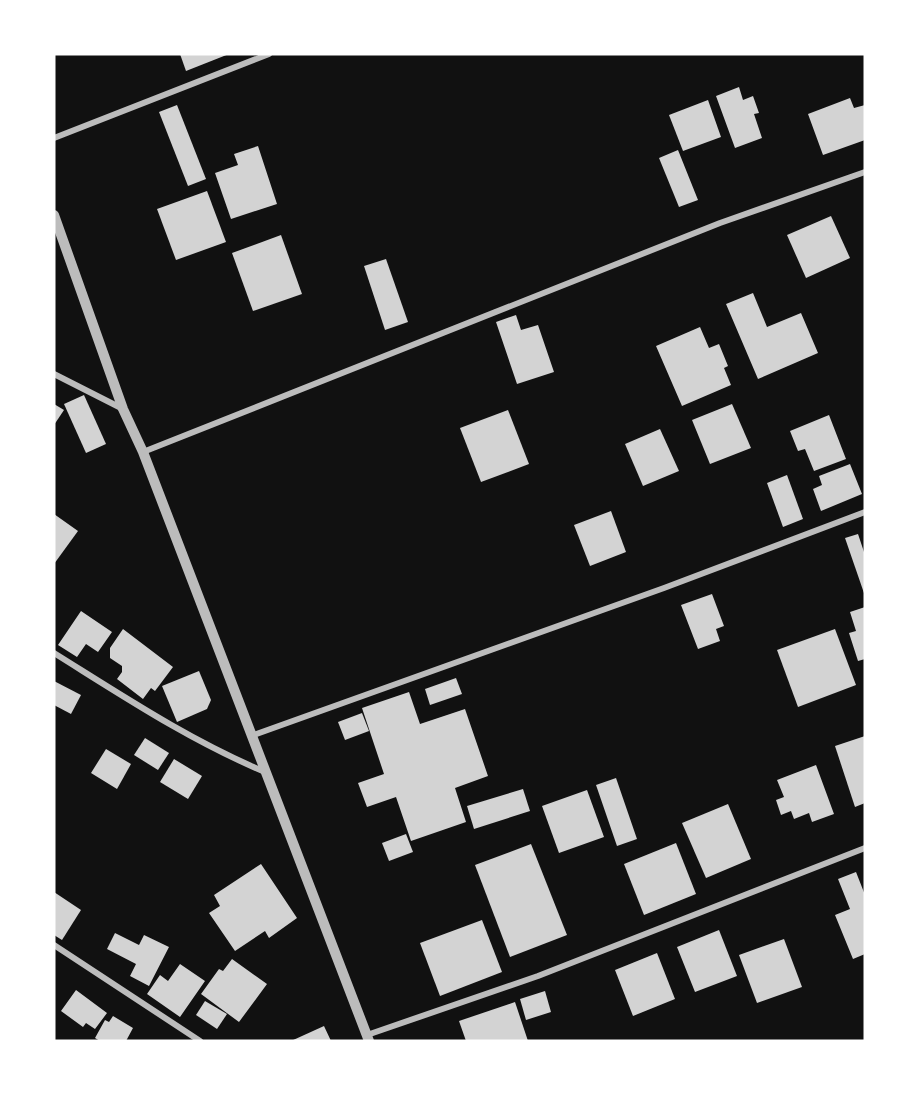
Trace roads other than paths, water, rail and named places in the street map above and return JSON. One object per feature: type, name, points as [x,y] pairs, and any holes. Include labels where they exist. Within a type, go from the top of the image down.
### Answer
[{"type":"street","points":[[54,138],[269,54]]},
{"type":"street","points":[[143,452],[720,223],[865,172]]},
{"type":"street","points":[[54,215],[123,409],[143,452],[368,1038],[538,976],[865,848]]},
{"type":"street","points":[[54,374],[123,409]]},
{"type":"street","points":[[251,736],[664,588],[865,512]]},
{"type":"street","points":[[54,653],[135,706],[195,740],[266,773]]},
{"type":"street","points":[[54,945],[200,1041]]}]
